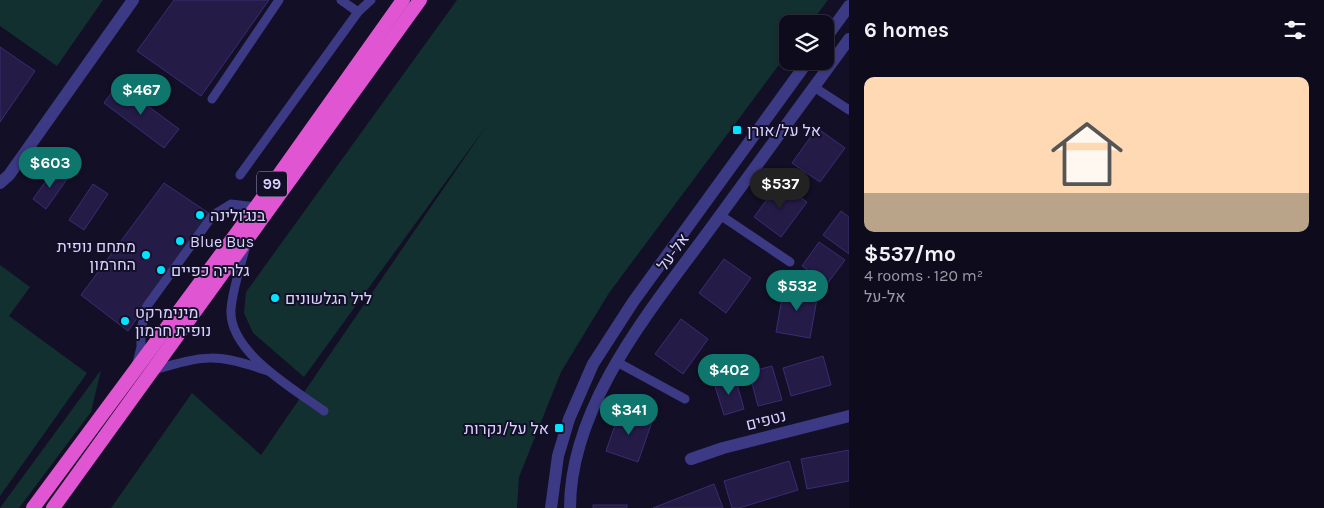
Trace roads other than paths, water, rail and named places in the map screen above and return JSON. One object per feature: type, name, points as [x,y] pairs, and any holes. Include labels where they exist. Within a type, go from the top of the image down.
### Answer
[{"type":"highway","name":"99","points":[[33,508],[137,365],[256,207],[403,0]]},
{"type":"highway","name":"99","points":[[53,508],[420,0]]},
{"type":"street","points":[[0,183],[9,175],[133,0]]},
{"type":"street","points":[[834,27],[849,6]]},
{"type":"street","name":"אל-על","points":[[570,508],[577,461],[587,425],[598,397],[617,362],[648,314],[849,38]]},
{"type":"street","name":"אל-על","points":[[551,508],[558,456],[569,419],[593,364],[633,302],[801,70]]},
{"type":"street","name":"נטפים","points":[[691,460],[723,448],[849,416]]},
{"type":"lane","points":[[212,99],[279,0]]},
{"type":"lane","points":[[341,0],[358,12]]},
{"type":"lane","points":[[240,175],[358,12],[371,0]]},
{"type":"lane","points":[[814,87],[849,110]]},
{"type":"lane","points":[[137,365],[141,347],[141,329],[147,306],[212,215],[231,204],[256,207]]},
{"type":"lane","points":[[720,215],[790,262]]},
{"type":"lane","points":[[247,242],[231,311],[234,329],[242,343],[273,373],[324,410]]},
{"type":"lane","points":[[154,370],[195,358],[216,357],[237,360],[273,373]]},
{"type":"lane","points":[[617,362],[685,399]]},
{"type":"place","name":"אל על/אורן","points":[[737,130]]},
{"type":"place","name":"בנג'ולינה","points":[[200,215]]},
{"type":"place","name":"Blue Bus","points":[[180,241]]},
{"type":"place","name":"מתחם נופית החרמון","points":[[146,255]]},
{"type":"place","name":"גלריה כפיים","points":[[161,270]]},
{"type":"place","name":"ליל הגלשונים","points":[[275,298]]},
{"type":"place","name":"מינימרקט נופית חרמון","points":[[125,321]]},
{"type":"place","name":"אל על/נקרות","points":[[559,428]]}]
